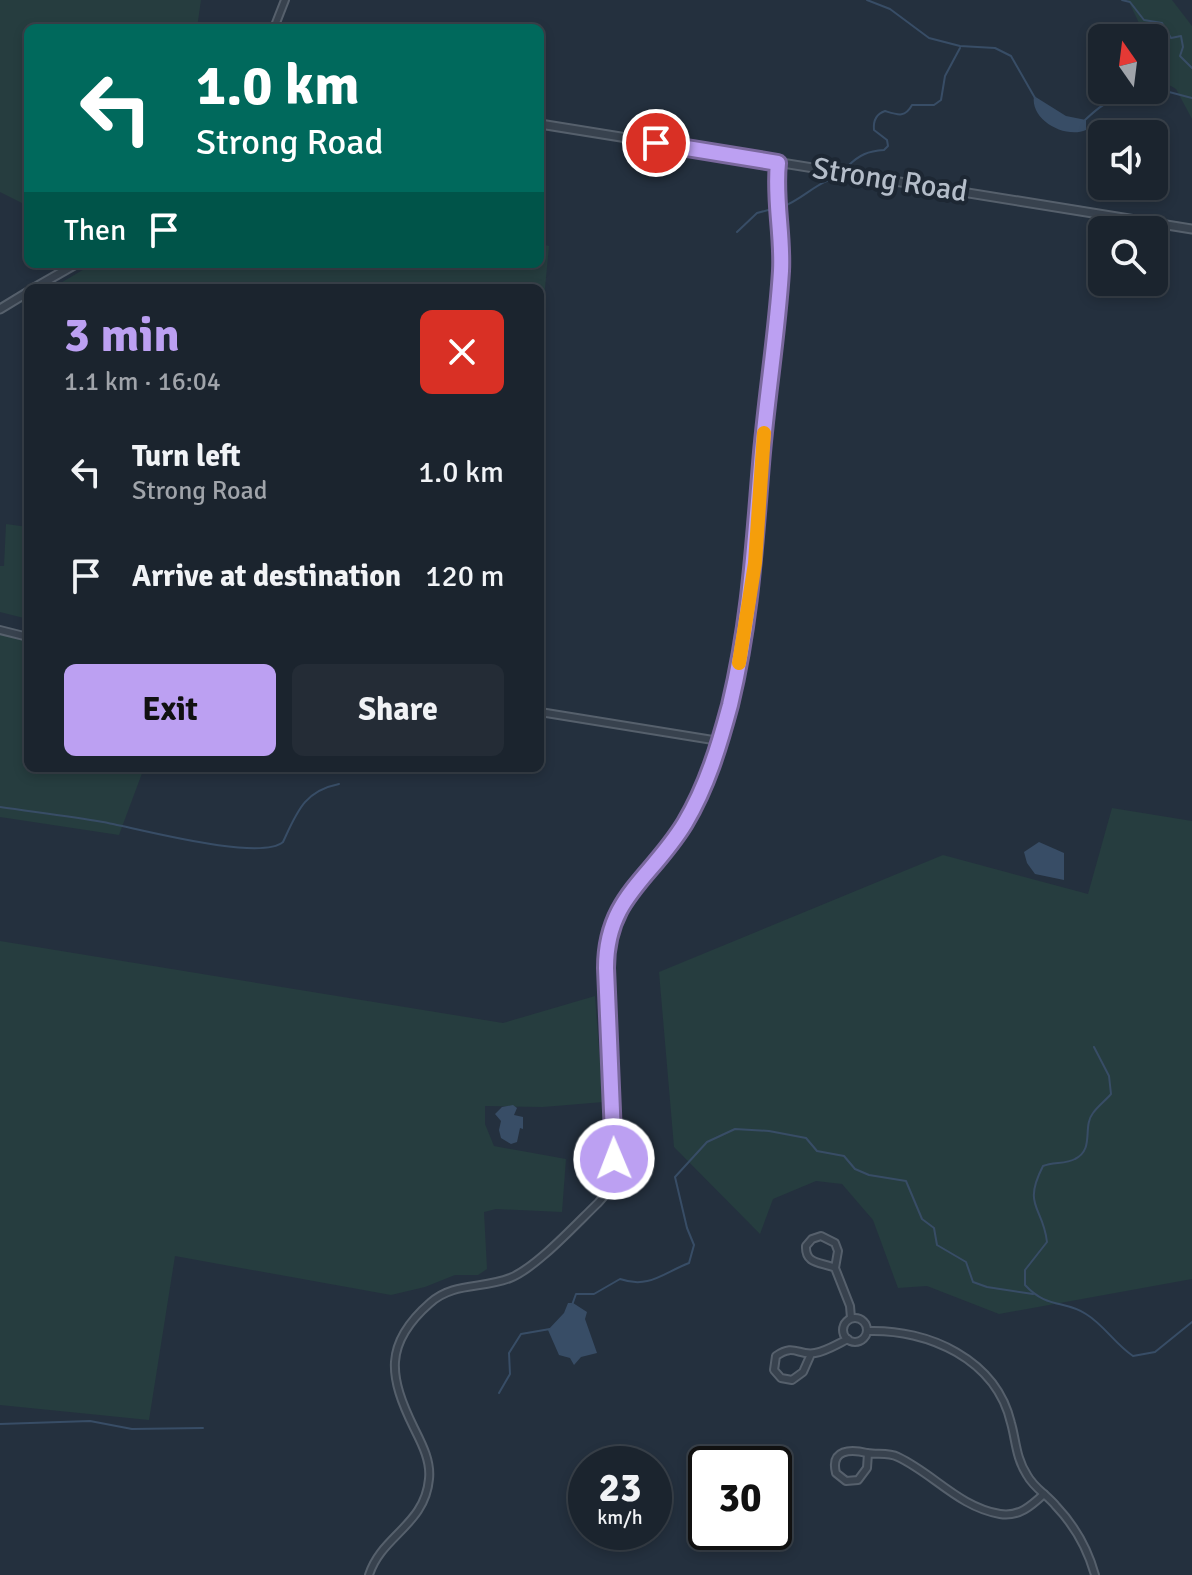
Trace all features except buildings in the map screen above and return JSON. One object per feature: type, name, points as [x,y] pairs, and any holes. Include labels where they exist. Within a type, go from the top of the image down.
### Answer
[{"type":"street","points":[[276,24],[285,0]]},
{"type":"street","name":"Strong Road","points":[[544,125],[1192,229]]},
{"type":"street","points":[[369,1575],[376,1558],[422,1506],[429,1478],[425,1451],[395,1382],[395,1360],[404,1334],[428,1304],[442,1294],[509,1278],[525,1269],[598,1203],[609,1188],[614,1145],[606,968],[610,929],[626,898],[660,861],[694,808],[709,775],[719,741],[745,633],[755,563],[761,463],[782,267],[776,194],[778,163]]},
{"type":"street","points":[[41,284],[69,268]]},
{"type":"street","points":[[0,309],[24,294]]},
{"type":"street","points":[[0,630],[24,636]]},
{"type":"street","points":[[544,713],[719,741]]},
{"type":"street","points":[[835,1268],[808,1258],[806,1246],[812,1239],[821,1236],[835,1243],[838,1251],[835,1268],[850,1306],[851,1318]]},
{"type":"street","points":[[848,1339],[843,1331],[851,1318],[858,1317],[865,1322],[868,1331]]},
{"type":"street","points":[[811,1354],[803,1372],[792,1380],[781,1378],[774,1370],[776,1356],[782,1352],[795,1349],[811,1354],[848,1339],[859,1342],[868,1331]]},
{"type":"street","points":[[868,1331],[915,1334],[950,1349],[984,1371],[1003,1401],[1019,1461],[1028,1477],[1070,1522],[1085,1548],[1095,1575]]},
{"type":"street","points":[[868,1453],[867,1468],[858,1480],[846,1481],[836,1473],[835,1461],[844,1451],[859,1450],[895,1455],[956,1497],[987,1511],[1010,1515],[1044,1494]]},
{"type":"green space","points":[[0,0],[201,0],[198,24],[24,24],[24,204],[0,192]]},
{"type":"green space","points":[[1128,0],[1172,0],[1192,26],[1192,119],[1176,89],[1168,84],[1168,24],[1139,23]]},
{"type":"green space","points":[[544,245],[549,246],[544,299],[544,284],[59,284],[86,268],[544,268]]},
{"type":"green space","points":[[6,524],[24,526],[24,618],[0,612],[0,566],[4,566]]},
{"type":"green space","points":[[0,635],[24,640],[24,772],[143,772],[119,835],[0,817]]},
{"type":"green space","points":[[1112,808],[1192,821],[1192,1279],[999,1314],[927,1286],[898,1288],[873,1220],[842,1184],[816,1181],[773,1199],[760,1234],[674,1147],[659,972],[943,855],[1088,894]]},
{"type":"green space","points":[[0,941],[503,1023],[595,996],[603,1102],[543,1107],[485,1106],[485,1124],[494,1146],[566,1159],[562,1212],[496,1209],[484,1212],[487,1269],[478,1275],[455,1275],[425,1287],[391,1295],[175,1256],[149,1420],[0,1405]]},
{"type":"water","points":[[1034,96],[1066,116],[1086,120],[1086,130],[1059,130],[1043,120],[1034,105]]},
{"type":"water","points":[[1039,842],[1064,853],[1064,880],[1035,874],[1027,863],[1024,852]]},
{"type":"water","points":[[513,1105],[517,1108],[514,1115],[523,1117],[523,1129],[520,1128],[517,1142],[511,1144],[501,1138],[501,1121],[495,1114],[502,1107]]},
{"type":"water","points":[[568,1303],[587,1312],[585,1319],[597,1353],[581,1357],[574,1365],[570,1358],[559,1355],[548,1330],[564,1313]]},
{"type":"waterway","points":[[867,0],[890,9],[929,38],[960,46],[995,48],[1011,56],[1035,98]]},
{"type":"waterway","points":[[1122,0],[1130,2],[1144,20],[1162,23],[1171,38],[1181,36],[1183,47],[1180,56],[1192,68]]},
{"type":"waterway","points":[[848,166],[864,154],[884,150],[888,146],[887,140],[874,130],[879,114],[885,111],[901,114],[912,105],[934,105],[941,100],[945,76],[960,48]]},
{"type":"waterway","points":[[1168,92],[1192,98]]},
{"type":"waterway","points":[[1085,120],[1106,104]]},
{"type":"waterway","points":[[782,207],[827,181],[844,177]]},
{"type":"waterway","points":[[737,232],[757,213],[772,209]]},
{"type":"waterway","points":[[0,807],[103,822],[225,846],[270,847],[283,842],[303,804],[317,792],[339,784]]},
{"type":"waterway","points":[[1094,1047],[1109,1076],[1111,1094],[1090,1119],[1087,1144],[1081,1155],[1071,1161],[1043,1166],[1034,1199],[1047,1242],[1025,1270],[1025,1285],[1041,1298],[1086,1314],[1133,1356],[1155,1352],[1192,1322]]},
{"type":"waterway","points":[[572,1305],[576,1294],[594,1294],[620,1279],[648,1281],[689,1263],[694,1245],[675,1177],[707,1142],[735,1129],[806,1138],[817,1151],[844,1156],[855,1169],[869,1175],[906,1181],[922,1219],[934,1228],[937,1245],[966,1262],[973,1282],[1033,1294]]},
{"type":"waterway","points":[[499,1393],[510,1374],[509,1353],[521,1334],[550,1329]]},
{"type":"waterway","points":[[0,1424],[90,1421],[132,1429],[203,1428]]},
{"type":"slow traffic","points":[[739,663],[755,563],[764,433]]},
{"type":"route","points":[[614,1159],[606,968],[608,938],[620,906],[660,861],[694,808],[709,775],[730,704],[752,589],[761,463],[782,267],[776,194],[778,163],[656,143]]}]
